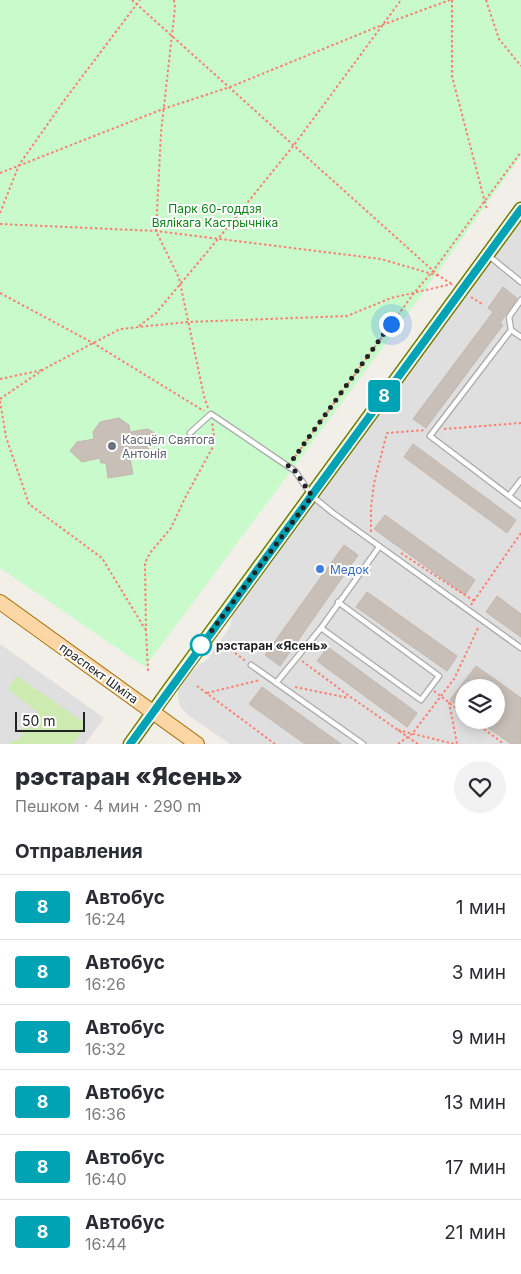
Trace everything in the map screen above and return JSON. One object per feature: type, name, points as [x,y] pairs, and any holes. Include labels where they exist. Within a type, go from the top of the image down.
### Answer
[{"type":"main road","points":[[130,744],[521,209]]},
{"type":"main road","name":"праспект Шміта","points":[[0,602],[197,744]]},
{"type":"lane","points":[[488,254],[521,282]]},
{"type":"lane","points":[[521,300],[509,317],[511,330],[430,436],[521,505]]},
{"type":"lane","points":[[511,330],[521,337]]},
{"type":"lane","points":[[190,433],[211,414],[295,471],[312,496],[333,513],[521,648]]},
{"type":"lane","points":[[508,496],[521,480]]},
{"type":"lane","points":[[276,683],[321,628],[379,547]]},
{"type":"lane","points":[[321,628],[421,700],[439,676],[338,602]]},
{"type":"lane","points":[[251,665],[364,744]]},
{"type":"path","points":[[132,0],[439,276]]},
{"type":"path","points":[[0,213],[19,165],[66,98],[140,0]]},
{"type":"path","points":[[148,672],[145,563],[150,553],[171,528],[215,443],[211,414],[204,396],[179,278],[156,231],[161,133],[175,8],[174,0]]},
{"type":"path","points":[[137,327],[156,313],[294,145],[400,0]]},
{"type":"path","points":[[0,173],[163,109],[230,87],[382,25],[451,0],[452,76],[487,210]]},
{"type":"path","points":[[486,0],[499,39],[521,66]]},
{"type":"path","points":[[288,466],[414,293],[430,273],[434,271],[521,152]]},
{"type":"path","points":[[0,224],[156,231],[381,259],[439,276],[452,284],[391,298],[347,316],[188,322],[120,329],[44,369],[0,400],[6,437],[29,504],[102,558],[146,631]]},
{"type":"path","points":[[0,293],[93,343],[211,414]]},
{"type":"path","points":[[466,294],[482,304]]},
{"type":"path","points":[[0,379],[44,369]]},
{"type":"path","points":[[371,533],[374,483],[387,433],[521,423]]},
{"type":"path","points":[[468,610],[521,533]]},
{"type":"path","points":[[395,548],[474,601]]},
{"type":"path","points":[[398,744],[412,734],[454,680],[482,620]]},
{"type":"path","points":[[228,647],[251,665]]},
{"type":"path","points":[[298,658],[418,744]]},
{"type":"path","points":[[207,693],[269,678]]},
{"type":"path","points":[[196,686],[275,744]]},
{"type":"path","points":[[295,687],[352,698]]},
{"type":"path","points":[[430,688],[455,707]]},
{"type":"path","points":[[449,702],[458,744]]},
{"type":"path","points":[[484,729],[504,744]]},
{"type":"path","points":[[396,730],[454,744]]},
{"type":"shaded area","points":[[521,222],[521,744],[230,744],[188,715],[180,706],[178,689],[198,665],[208,659],[231,625],[232,615]]},
{"type":"shaded area","points":[[0,644],[104,718],[85,744],[0,744]]},
{"type":"green space","name":"Парк 60-годдзя Вялікага Кастрычніка","points":[[0,0],[521,0],[521,156],[407,315],[145,667],[0,568]]},
{"type":"green space","points":[[17,676],[85,723],[86,726],[73,744],[7,744],[19,739],[23,734],[22,730],[25,725],[30,726],[38,715],[35,710],[9,690],[9,686]]},
{"type":"building","points":[[503,287],[517,298],[500,323],[503,325],[426,428],[413,419],[493,312],[488,308]]},
{"type":"building","name":"Касцёл Святога Антонія","points":[[119,418],[129,425],[130,432],[148,429],[158,435],[148,450],[133,453],[134,457],[130,458],[133,474],[108,478],[106,463],[101,463],[100,458],[82,462],[70,451],[77,442],[94,439],[93,432],[100,422]]},
{"type":"building","points":[[413,444],[516,520],[507,533],[404,457]]},
{"type":"building","points":[[385,515],[475,580],[465,595],[374,529]]},
{"type":"building","points":[[344,545],[358,555],[280,666],[265,655]]},
{"type":"building","points":[[367,592],[457,656],[447,671],[356,607]]},
{"type":"building","points":[[497,596],[521,614],[521,637],[486,612]]},
{"type":"building","points":[[328,647],[417,713],[407,727],[317,661]]},
{"type":"building","points":[[476,666],[494,679],[466,679]]},
{"type":"building","points":[[262,687],[341,744],[305,744],[249,704]]},
{"type":"building","points":[[505,687],[521,698],[521,744],[511,744],[490,729],[505,729]]},
{"type":"building","points":[[455,693],[455,704],[450,700]]},
{"type":"bus line","name":"8","points":[[130,744],[521,209]]},
{"type":"place","name":"Касцёл Святога Антонія","points":[[112,446]]},
{"type":"place","name":"Медок","points":[[320,569]]},
{"type":"place","name":"рэстаран «Ясень»","points":[[201,645]]},
{"type":"route","points":[[201,645],[312,496],[295,471],[288,466],[391,324]]}]
